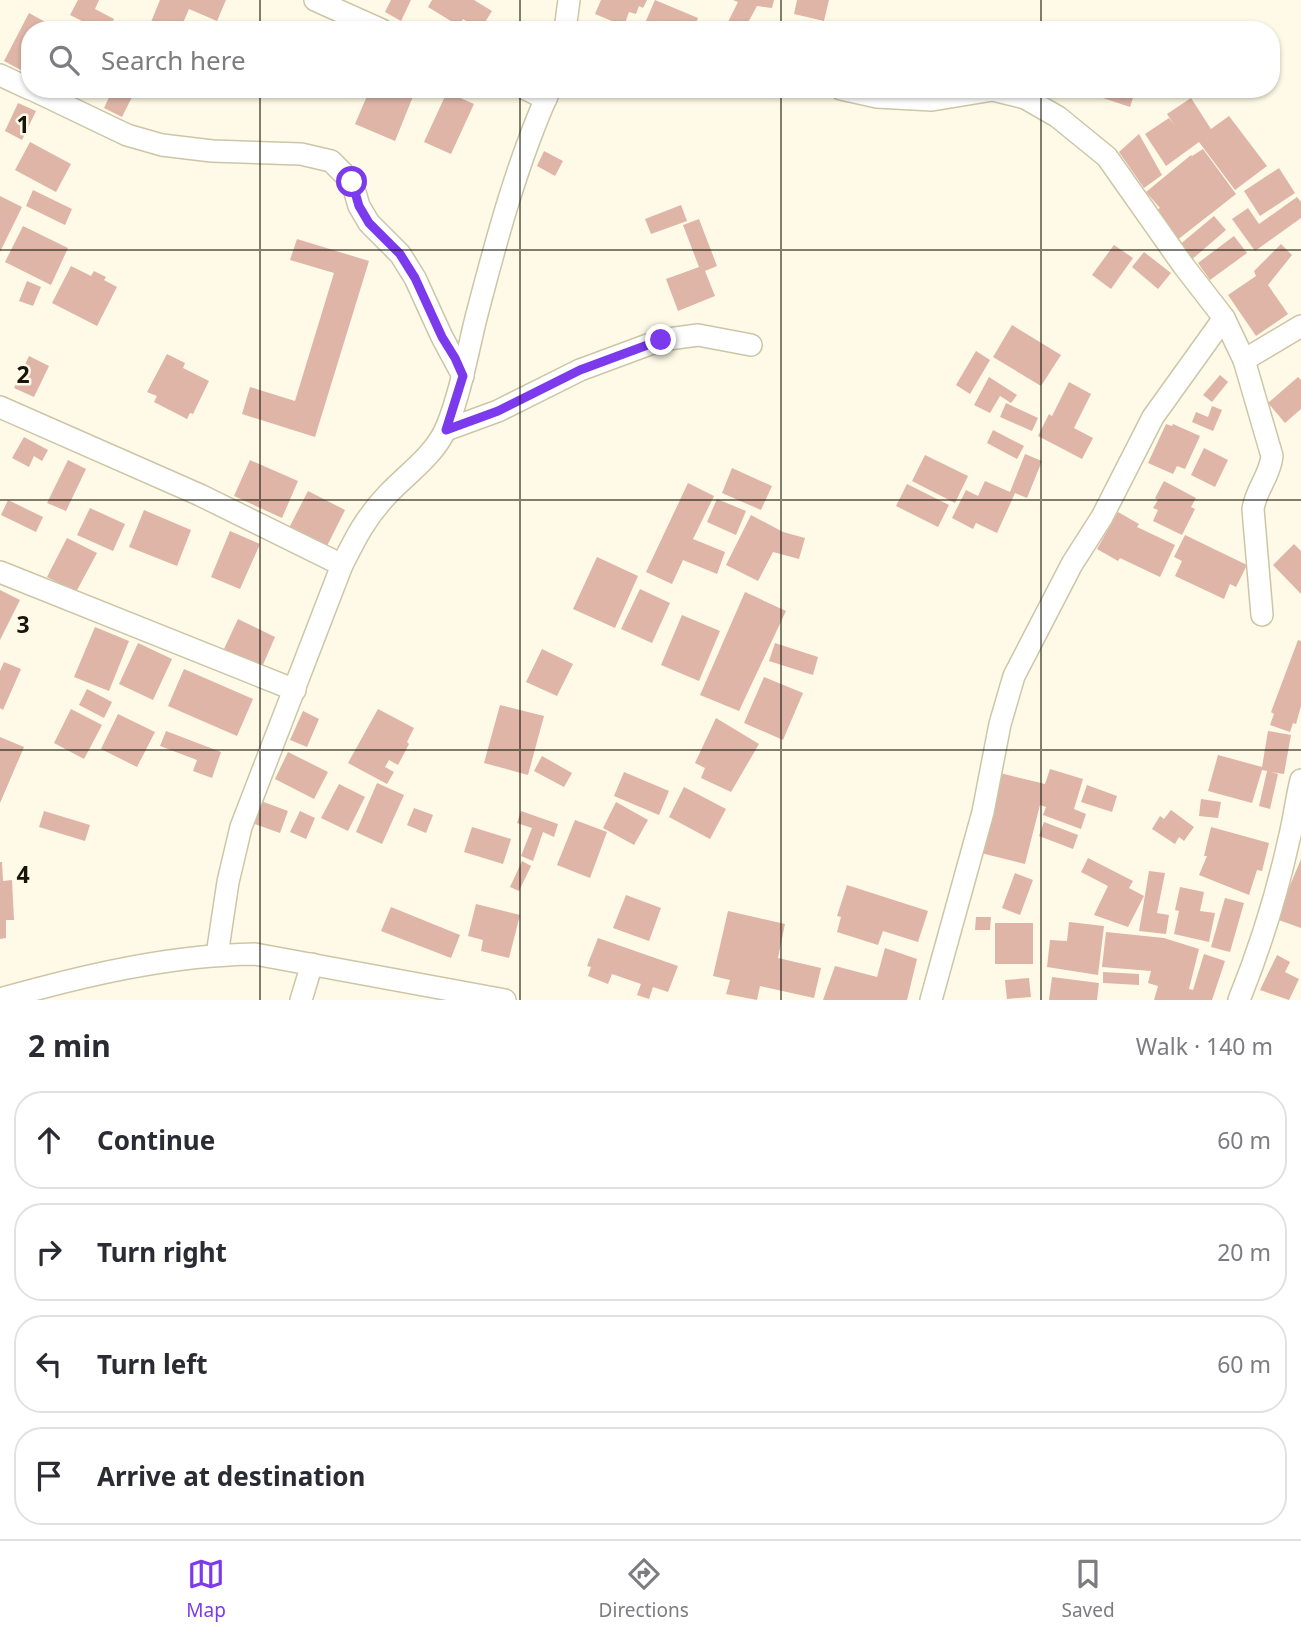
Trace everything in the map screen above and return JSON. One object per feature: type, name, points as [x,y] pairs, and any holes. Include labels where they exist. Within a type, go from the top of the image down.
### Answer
[{"type":"street","points":[[315,0],[362,21]]},
{"type":"street","points":[[566,21],[569,0]]},
{"type":"street","points":[[0,75],[21,85]]},
{"type":"street","points":[[49,98],[127,135],[162,145],[212,151],[301,155],[331,161],[352,182],[359,206],[369,223],[400,254],[415,278],[463,376]]},
{"type":"street","points":[[217,955],[228,882],[241,827],[342,565],[361,526],[388,494],[427,457],[446,430],[463,376],[487,274],[516,178],[546,98]]},
{"type":"street","points":[[895,98],[944,98]]},
{"type":"street","points":[[1025,98],[1058,117],[1115,166],[1224,318],[1244,360],[1272,456],[1271,468],[1255,497],[1253,509],[1262,615]]},
{"type":"street","points":[[931,1000],[983,812],[1000,723],[1014,676],[1072,564],[1102,517],[1153,417],[1224,318]]},
{"type":"street","points":[[1244,360],[1301,326]]},
{"type":"street","points":[[446,430],[498,411],[580,370],[661,340],[698,335],[751,345]]},
{"type":"street","points":[[0,407],[200,495],[342,565]]},
{"type":"street","points":[[0,572],[295,690]]},
{"type":"street","points":[[1239,1000],[1254,964],[1270,910],[1289,842],[1301,780]]},
{"type":"street","points":[[0,999],[74,978],[217,955],[255,954],[505,1000]]},
{"type":"street","points":[[301,1000],[312,964]]},
{"type":"building","points":[[78,0],[99,0],[95,9],[114,19],[82,21],[70,15]]},
{"type":"building","points":[[160,0],[226,0],[217,21],[189,9],[184,21],[151,21]]},
{"type":"building","points":[[391,0],[411,0],[401,21],[385,12]]},
{"type":"building","points":[[432,0],[474,0],[492,11],[486,21],[451,21],[428,7]]},
{"type":"building","points":[[601,0],[647,0],[643,8],[639,6],[636,14],[629,12],[626,21],[612,21],[595,14]]},
{"type":"building","points":[[655,0],[698,18],[697,21],[646,21]]},
{"type":"building","points":[[733,0],[774,0],[772,8],[757,6],[749,21],[728,21],[738,2]]},
{"type":"building","points":[[797,0],[829,0],[824,21],[794,14]]},
{"type":"building","points":[[29,13],[44,21],[25,21]]},
{"type":"building","points":[[21,28],[21,70],[4,61]]},
{"type":"building","points":[[109,98],[132,98],[122,117],[104,108]]},
{"type":"building","points":[[366,98],[412,98],[395,141],[355,124]]},
{"type":"building","points":[[444,98],[460,98],[474,104],[451,154],[424,142]]},
{"type":"building","points":[[1103,98],[1133,98],[1130,107]]},
{"type":"building","points":[[1191,98],[1211,129],[1229,116],[1267,166],[1235,190],[1199,142],[1166,166],[1145,134],[1169,118],[1175,126],[1167,114]]},
{"type":"building","points":[[18,103],[36,111],[22,140],[5,131]]},
{"type":"building","points":[[1139,134],[1162,175],[1144,188],[1119,152]]},
{"type":"building","points":[[30,142],[71,164],[56,192],[15,170]]},
{"type":"building","points":[[1203,149],[1236,194],[1176,241],[1154,212],[1160,208],[1146,192],[1191,155]]},
{"type":"building","points":[[544,151],[563,161],[555,176],[537,166]]},
{"type":"building","points":[[1279,168],[1295,193],[1260,216],[1244,191]]},
{"type":"building","points":[[33,190],[72,209],[65,225],[26,206]]},
{"type":"building","points":[[0,196],[22,207],[0,252]]},
{"type":"building","points":[[1297,197],[1301,202],[1301,218],[1255,251],[1232,219],[1248,208],[1259,224]]},
{"type":"building","points":[[681,205],[687,221],[651,234],[645,219]]},
{"type":"building","points":[[1214,216],[1226,230],[1190,261],[1178,246]]},
{"type":"building","points":[[699,219],[717,266],[705,271],[715,296],[678,311],[666,279],[699,267],[683,225]]},
{"type":"building","points":[[23,226],[68,248],[51,285],[5,262]]},
{"type":"building","points":[[1234,236],[1247,253],[1210,280],[1198,263]]},
{"type":"building","points":[[297,239],[369,261],[315,437],[242,414],[250,387],[295,401],[334,273],[290,260]]},
{"type":"building","points":[[1281,244],[1292,255],[1268,285],[1288,314],[1256,336],[1228,295],[1256,276],[1254,271]]},
{"type":"building","points":[[1114,245],[1133,258],[1111,289],[1092,275]]},
{"type":"building","points":[[1144,252],[1171,273],[1158,289],[1132,267]]},
{"type":"building","points":[[71,266],[91,276],[94,271],[117,287],[97,326],[52,303]]},
{"type":"building","points":[[27,281],[41,287],[33,306],[19,301]]},
{"type":"building","points":[[1012,325],[1061,355],[1041,386],[993,357]]},
{"type":"building","points":[[976,351],[990,360],[970,394],[956,385]]},
{"type":"building","points":[[167,354],[185,363],[183,368],[209,381],[193,414],[190,413],[187,419],[154,402],[157,396],[147,392]]},
{"type":"building","points":[[29,356],[49,366],[34,397],[14,388]]},
{"type":"building","points":[[1220,375],[1228,382],[1212,402],[1203,395]]},
{"type":"building","points":[[989,377],[1017,395],[1011,403],[1000,396],[990,413],[974,405]]},
{"type":"building","points":[[1298,377],[1301,380],[1301,409],[1285,423],[1268,403]]},
{"type":"building","points":[[1069,382],[1091,394],[1074,428],[1093,438],[1082,459],[1038,436],[1049,414],[1052,416]]},
{"type":"building","points":[[1006,403],[1038,418],[1032,431],[1000,417]]},
{"type":"building","points":[[1212,406],[1222,410],[1213,431],[1192,422],[1196,412],[1208,417]]},
{"type":"building","points":[[1166,424],[1173,424],[1200,436],[1185,469],[1177,466],[1173,474],[1148,463]]},
{"type":"building","points":[[993,430],[1024,446],[1017,459],[987,443]]},
{"type":"building","points":[[24,437],[48,450],[42,461],[34,456],[29,467],[12,458]]},
{"type":"building","points":[[1204,448],[1228,460],[1215,487],[1191,475]]},
{"type":"building","points":[[1025,454],[1042,461],[1027,498],[1015,493],[997,533],[976,523],[973,529],[952,518],[966,490],[978,496],[985,481],[1010,492]]},
{"type":"building","points":[[925,455],[968,476],[955,503],[912,481]]},
{"type":"building","points":[[68,460],[86,469],[66,511],[47,503]]},
{"type":"building","points":[[250,460],[298,481],[282,518],[234,496]]},
{"type":"building","points":[[732,468],[772,486],[761,510],[722,493]]},
{"type":"building","points":[[1164,481],[1196,498],[1191,507],[1195,509],[1182,535],[1153,521],[1158,510],[1153,508],[1158,500],[1155,498]]},
{"type":"building","points":[[688,483],[714,496],[693,539],[725,552],[717,574],[683,560],[672,584],[646,572]]},
{"type":"building","points":[[907,484],[949,505],[938,527],[896,506]]},
{"type":"building","points":[[308,491],[345,510],[326,548],[289,528]]},
{"type":"building","points":[[717,499],[746,511],[736,535],[707,522]]},
{"type":"building","points":[[8,500],[43,517],[36,532],[1,515]]},
{"type":"building","points":[[90,508],[125,524],[113,551],[77,535]]},
{"type":"building","points":[[144,510],[191,530],[177,566],[129,547]]},
{"type":"building","points":[[1118,512],[1139,524],[1137,527],[1175,545],[1160,577],[1120,558],[1118,561],[1097,549]]},
{"type":"building","points":[[751,515],[783,532],[805,538],[799,559],[773,552],[758,581],[726,565]]},
{"type":"building","points":[[230,531],[260,544],[240,589],[211,577]]},
{"type":"building","points":[[1185,535],[1247,565],[1236,587],[1230,584],[1224,599],[1175,576],[1182,561],[1174,557]]},
{"type":"building","points":[[67,538],[97,553],[76,592],[47,577]]},
{"type":"building","points":[[1294,544],[1301,551],[1301,594],[1273,565]]},
{"type":"building","points":[[597,557],[638,576],[615,628],[573,609]]},
{"type":"building","points":[[640,589],[670,603],[652,643],[621,629]]},
{"type":"building","points":[[0,590],[20,600],[0,640]]},
{"type":"building","points":[[745,592],[786,611],[739,711],[700,695]]},
{"type":"building","points":[[682,615],[720,631],[699,681],[661,665]]},
{"type":"building","points":[[238,619],[275,637],[262,667],[224,649]]},
{"type":"building","points":[[95,627],[129,641],[109,691],[74,677]]},
{"type":"building","points":[[1298,640],[1301,641],[1301,706],[1296,724],[1293,723],[1290,732],[1270,725],[1274,714],[1271,712]]},
{"type":"building","points":[[138,643],[172,659],[153,700],[119,684]]},
{"type":"building","points":[[775,643],[818,657],[813,675],[769,661]]},
{"type":"building","points":[[542,649],[573,664],[557,696],[526,682]]},
{"type":"building","points":[[4,662],[21,669],[3,710],[0,708],[0,671]]},
{"type":"building","points":[[184,669],[253,699],[237,736],[168,706]]},
{"type":"building","points":[[764,677],[803,693],[783,740],[744,723]]},
{"type":"building","points":[[87,689],[112,702],[104,718],[79,705]]},
{"type":"building","points":[[500,705],[544,716],[528,775],[484,763]]},
{"type":"building","points":[[71,709],[102,725],[84,759],[54,743]]},
{"type":"building","points":[[378,709],[414,728],[398,765],[389,760],[385,767],[394,772],[387,784],[348,763]]},
{"type":"building","points":[[303,711],[319,719],[307,747],[290,740]]},
{"type":"building","points":[[118,714],[155,732],[137,767],[101,749]]},
{"type":"building","points":[[716,718],[759,744],[731,792],[701,778],[705,768],[695,763]]},
{"type":"building","points":[[166,731],[221,752],[212,778],[193,771],[197,760],[160,746]]},
{"type":"building","points":[[1268,731],[1291,735],[1284,774],[1271,772],[1278,774],[1270,809],[1259,806],[1267,771],[1262,770],[1252,803],[1208,791],[1218,755],[1262,767]]},
{"type":"building","points":[[0,737],[24,747],[0,803]]},
{"type":"building","points":[[288,752],[328,772],[314,799],[275,779]]},
{"type":"building","points":[[542,756],[572,773],[564,787],[534,771]]},
{"type":"building","points":[[1050,769],[1083,779],[1074,809],[1086,814],[1081,829],[1043,815],[1046,807],[1040,805],[1025,864],[981,853],[1000,773],[1045,784]]},
{"type":"building","points":[[624,772],[669,791],[659,815],[614,796]]},
{"type":"building","points":[[377,783],[404,795],[382,844],[356,832]]},
{"type":"building","points":[[339,784],[365,797],[348,831],[321,818]]},
{"type":"building","points":[[1087,785],[1117,796],[1112,812],[1081,802]]},
{"type":"building","points":[[684,787],[726,809],[710,839],[669,817]]},
{"type":"building","points":[[1201,799],[1221,802],[1218,818],[1199,816]]},
{"type":"building","points":[[261,801],[288,811],[280,833],[252,823]]},
{"type":"building","points":[[616,802],[648,820],[634,845],[603,828]]},
{"type":"building","points":[[414,808],[433,815],[426,833],[407,825]]},
{"type":"building","points":[[1171,810],[1194,827],[1184,841],[1179,837],[1175,844],[1152,829],[1160,816],[1164,819]]},
{"type":"building","points":[[44,811],[90,825],[85,841],[39,827]]},
{"type":"building","points":[[300,811],[315,818],[306,839],[290,832]]},
{"type":"building","points":[[521,811],[558,824],[554,837],[543,832],[533,861],[521,856],[532,828],[517,823]]},
{"type":"building","points":[[575,820],[607,832],[590,878],[557,865]]},
{"type":"building","points":[[1044,822],[1078,835],[1073,849],[1039,836]]},
{"type":"building","points":[[472,827],[511,839],[503,864],[464,852]]},
{"type":"building","points":[[1211,827],[1269,843],[1262,871],[1257,870],[1249,895],[1199,875],[1207,856],[1204,856]]},
{"type":"building","points":[[1088,858],[1133,881],[1129,888],[1144,896],[1128,927],[1094,915],[1108,886],[1081,872]]},
{"type":"building","points":[[1301,859],[1301,928],[1276,919]]},
{"type":"building","points":[[522,861],[531,866],[519,891],[510,887]]},
{"type":"building","points":[[0,862],[3,881],[12,880],[14,920],[6,920],[6,938],[0,939]]},
{"type":"building","points":[[1149,871],[1165,873],[1157,913],[1169,915],[1166,934],[1139,931]]},
{"type":"building","points":[[1015,873],[1033,880],[1020,915],[1002,908]]},
{"type":"building","points":[[847,885],[928,911],[918,942],[883,931],[878,945],[837,932],[841,917],[837,916]]},
{"type":"building","points":[[1180,887],[1204,892],[1200,911],[1215,913],[1209,942],[1174,934]]},
{"type":"building","points":[[626,895],[661,908],[649,941],[613,928]]},
{"type":"building","points":[[1225,898],[1244,903],[1230,952],[1211,947]]},
{"type":"building","points":[[476,904],[520,915],[509,958],[481,951],[483,940],[468,936]]},
{"type":"building","points":[[391,907],[460,935],[451,958],[381,931]]},
{"type":"building","points":[[728,911],[785,924],[778,958],[821,968],[814,998],[760,986],[757,1000],[726,994],[730,980],[713,976]]},
{"type":"building","points":[[976,917],[991,917],[990,930],[975,930]]},
{"type":"building","points":[[1069,922],[1104,926],[1098,975],[1047,967],[1050,940],[1067,941]]},
{"type":"building","points":[[995,923],[1033,923],[1033,964],[995,964]]},
{"type":"building","points":[[1106,932],[1164,938],[1199,949],[1189,989],[1193,990],[1204,954],[1225,961],[1212,1000],[1154,1000],[1158,986],[1148,983],[1151,971],[1102,967]]},
{"type":"building","points":[[598,938],[678,966],[668,992],[653,987],[649,999],[637,995],[641,984],[612,974],[608,984],[588,976],[591,967],[587,966]]},
{"type":"building","points":[[885,948],[917,959],[907,1000],[823,1000],[835,966],[877,977]]},
{"type":"building","points":[[1277,955],[1290,962],[1285,972],[1299,979],[1289,1000],[1260,990]]},
{"type":"building","points":[[1103,972],[1139,974],[1139,985],[1103,983]]},
{"type":"building","points":[[1052,977],[1099,983],[1097,1000],[1049,1000]]},
{"type":"building","points":[[1029,978],[1031,997],[1007,999],[1005,980]]},
{"type":"route","points":[[352,182],[359,206],[369,223],[400,254],[415,278],[463,376],[446,430],[498,411],[580,370],[661,340]]}]
